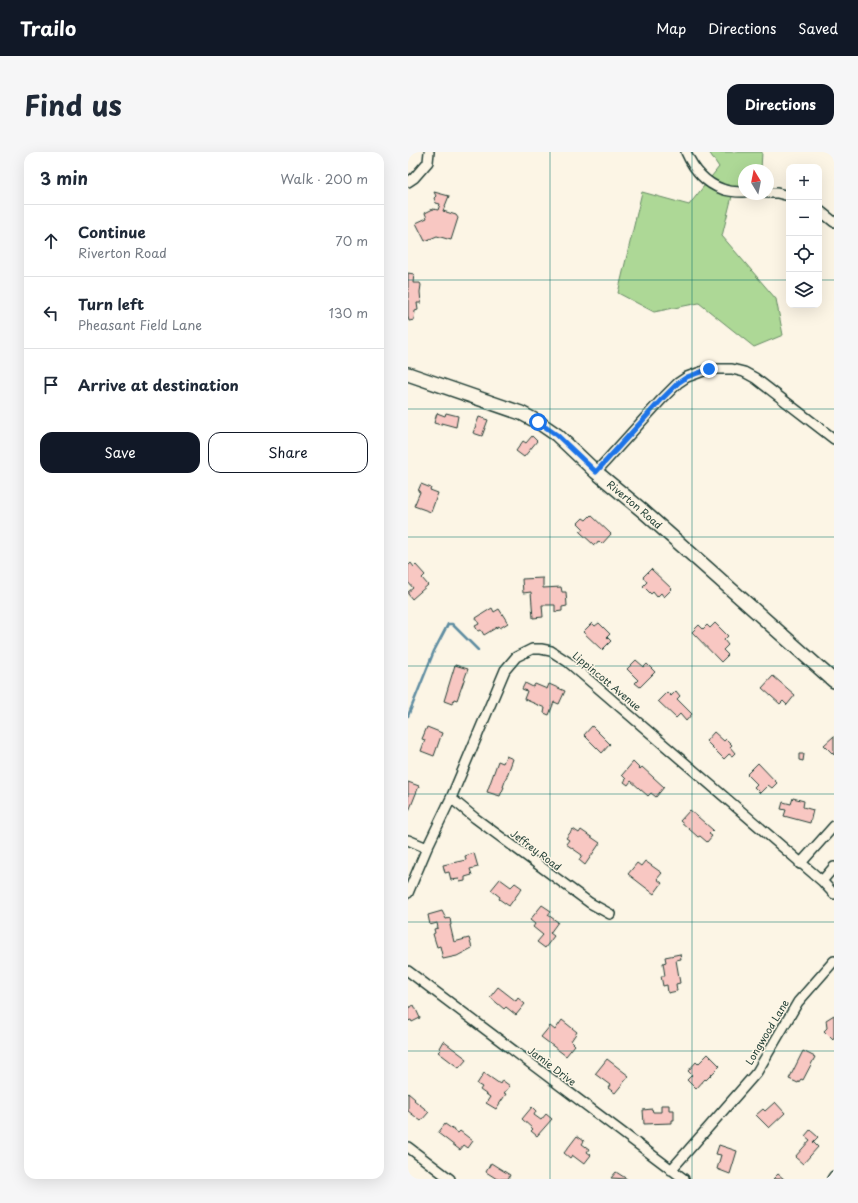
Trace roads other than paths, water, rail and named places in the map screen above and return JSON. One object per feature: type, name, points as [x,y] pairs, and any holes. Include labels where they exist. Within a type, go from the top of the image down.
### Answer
[{"type":"main road","name":"Riverton Road","points":[[408,374],[521,413],[557,435],[596,472],[644,511],[834,681]]},
{"type":"street","points":[[408,182],[414,178],[428,162],[429,152]]},
{"type":"street","points":[[686,152],[691,162],[704,179],[721,189],[738,192]]},
{"type":"street","points":[[774,193],[786,195]]},
{"type":"street","points":[[822,212],[834,222]]},
{"type":"street","points":[[596,472],[678,383],[687,377],[709,369],[732,369],[744,372],[755,378],[834,439]]},
{"type":"street","name":"Lippincott Avenue","points":[[408,894],[426,848],[451,798],[505,670],[516,657],[532,650],[542,649],[551,651],[568,662],[834,894]]},
{"type":"street","name":"Jeffrey Road","points":[[451,798],[475,818],[562,883],[590,903],[610,914]]},
{"type":"street","points":[[800,864],[834,826]]},
{"type":"street","points":[[408,840],[426,848]]},
{"type":"street","points":[[822,882],[834,867]]},
{"type":"street","name":"Longwood Lane","points":[[671,1170],[757,1072],[798,1002],[834,961]]},
{"type":"street","name":"Jamie Drive","points":[[408,972],[684,1179]]},
{"type":"street","points":[[408,1147],[450,1179]]},
{"type":"waterway","points":[[408,716],[434,651],[448,624],[452,624],[478,650]]}]
